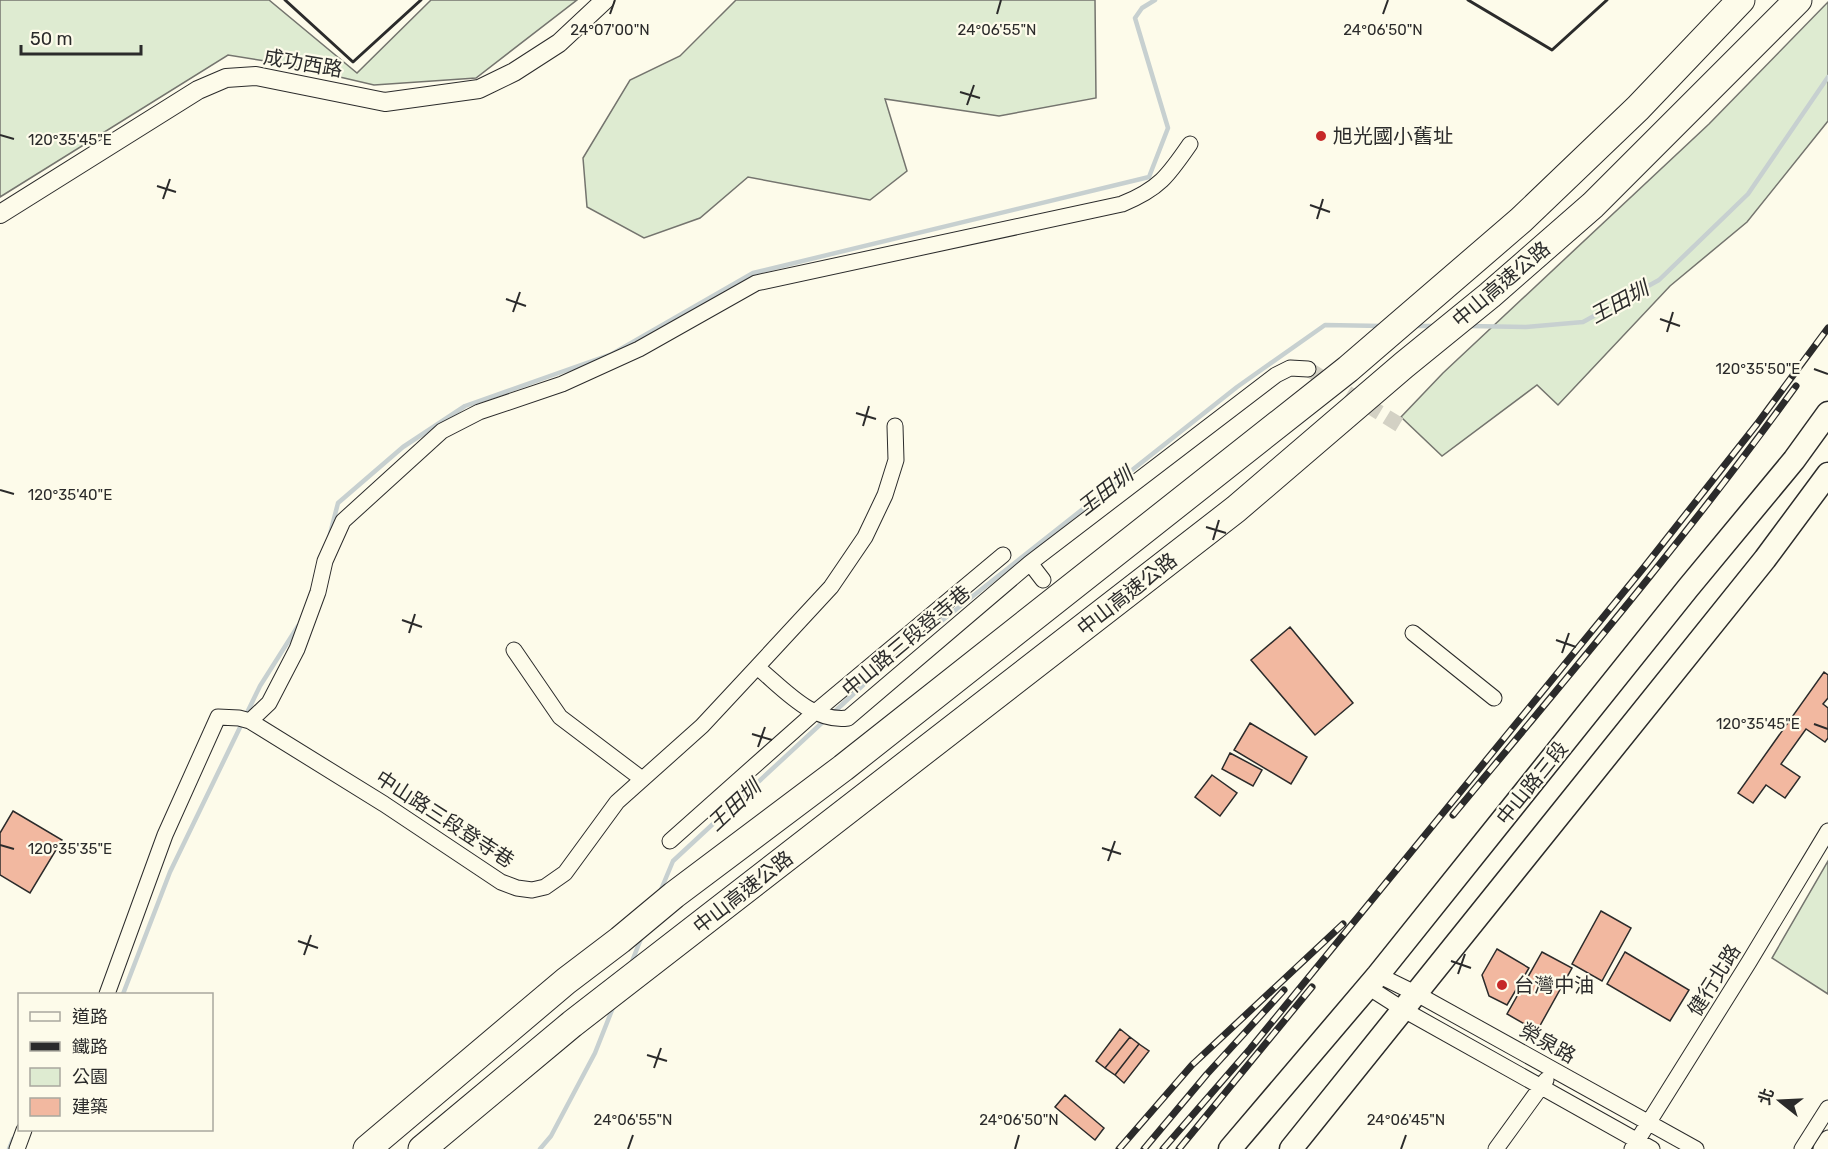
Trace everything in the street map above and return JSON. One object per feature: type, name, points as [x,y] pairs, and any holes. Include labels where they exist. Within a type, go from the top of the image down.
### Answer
[{"type":"highway","name":"中山高速公路","points":[[366,1149],[566,981],[674,895],[843,768],[1348,369],[1521,220],[1638,108],[1740,0]]},
{"type":"highway","name":"中山高速公路","points":[[423,1149],[572,1024],[1236,509],[1593,205],[1798,0]]},
{"type":"main road","name":"中山路三段","points":[[1230,1149],[1373,981],[1794,459],[1828,413]]},
{"type":"main road","name":"中山路三段","points":[[1291,1149],[1765,559],[1828,474]]},
{"type":"street","name":"成功西路","points":[[0,213],[198,90],[226,78],[256,76],[385,102],[479,88],[514,72],[559,43],[604,0]]},
{"type":"street","points":[[107,993],[165,835],[218,717],[244,720],[269,703],[297,649],[318,592],[326,561],[343,521],[442,431],[479,412],[562,384],[639,349],[756,283],[1122,204],[1142,196],[1159,185],[1190,144]]},
{"type":"street","name":"中山路三段登寺巷","points":[[757,667],[814,713],[836,720],[848,718],[1030,563],[1276,375],[1290,368],[1308,369]]},
{"type":"street","name":"中山路三段登寺巷","points":[[244,720],[384,804],[501,882],[532,890],[545,887],[565,873],[617,802],[702,726],[831,587],[865,537],[885,495],[896,460],[895,426]]},
{"type":"street","points":[[670,842],[814,713],[1002,555]]},
{"type":"street","points":[[1030,563],[1043,580]]},
{"type":"street","points":[[1413,633],[1494,698]]},
{"type":"street","points":[[514,650],[560,717],[642,779]]},
{"type":"street","name":"健行北路","points":[[1634,1145],[1761,943],[1828,831]]},
{"type":"street","name":"榮泉路","points":[[1373,981],[1410,1002],[1541,1088],[1634,1145],[1652,1149]]},
{"type":"street","name":"榮泉路","points":[[1410,1002],[1554,1071],[1649,1121],[1696,1149]]},
{"type":"street","points":[[1496,1149],[1554,1071]]},
{"type":"street","points":[[1802,1149],[1828,1108]]},
{"type":"street","points":[[16,1149],[24,1131]]},
{"type":"street","points":[[1821,1149],[1828,1138]]},
{"type":"green space","points":[[0,0],[269,0],[357,73],[431,0],[577,0],[476,78],[374,85],[284,64],[228,55],[0,197]]},
{"type":"green space","points":[[736,0],[1095,0],[1096,98],[999,116],[885,99],[907,171],[870,200],[748,177],[700,218],[644,238],[587,207],[583,158],[630,80],[680,56]]},
{"type":"green space","points":[[1828,2],[1828,121],[1747,222],[1670,286],[1558,405],[1537,385],[1442,456],[1401,417],[1443,373],[1709,124]]},
{"type":"green space","points":[[1828,861],[1828,994],[1772,958]]},
{"type":"building","points":[[1290,627],[1353,703],[1315,735],[1251,660]]},
{"type":"building","points":[[1824,672],[1828,675],[1828,698],[1823,704],[1828,708],[1828,738],[1825,742],[1806,729],[1781,764],[1800,777],[1785,798],[1766,785],[1753,803],[1738,793]]},
{"type":"building","points":[[1250,723],[1307,757],[1291,784],[1234,750]]},
{"type":"building","points":[[1230,753],[1262,770],[1253,786],[1222,769]]},
{"type":"building","points":[[1212,775],[1237,793],[1220,816],[1195,797]]},
{"type":"building","points":[[13,811],[62,840],[30,893],[0,875],[0,833]]},
{"type":"building","points":[[1601,911],[1631,928],[1602,981],[1572,964]]},
{"type":"building","name":"台灣中油","points":[[1497,949],[1529,968],[1507,1005],[1489,996],[1482,975]]},
{"type":"building","points":[[1542,952],[1572,968],[1537,1031],[1507,1014]]},
{"type":"building","points":[[1625,952],[1689,990],[1670,1021],[1607,984]]},
{"type":"building","points":[[1120,1029],[1130,1037],[1105,1068],[1096,1061]]},
{"type":"building","points":[[1130,1037],[1139,1044],[1115,1075],[1105,1068]]},
{"type":"building","points":[[1139,1044],[1149,1051],[1124,1083],[1115,1075]]},
{"type":"building","points":[[1065,1095],[1104,1128],[1095,1140],[1055,1107]]},
{"type":"waterway","points":[[330,534],[338,503],[403,447],[465,406],[612,354],[753,273],[1149,177],[1168,128],[1135,18],[1142,8],[1155,0]]},
{"type":"waterway","name":"王田圳","points":[[1469,326],[1526,327],[1583,322],[1659,280],[1748,194],[1828,77]]},
{"type":"waterway","name":"王田圳","points":[[831,715],[877,672],[1237,387],[1325,325],[1383,326]]},
{"type":"waterway","name":"王田圳","points":[[1413,326],[1434,326]]},
{"type":"waterway","points":[[123,993],[170,872],[260,686],[298,626]]},
{"type":"waterway","name":"王田圳","points":[[660,892],[673,861],[825,720]]},
{"type":"waterway","name":"王田圳","points":[[631,964],[642,936]]},
{"type":"waterway","name":"王田圳","points":[[540,1149],[551,1136],[595,1053],[614,1005]]},
{"type":"waterway","points":[[9,1149],[13,1139]]},
{"type":"tunnel","points":[[1308,369],[1403,427]]},
{"type":"railway","points":[[1163,1149],[1250,1049],[1645,566],[1757,424],[1828,328]]},
{"type":"railway","points":[[1453,815],[1671,550],[1796,386]]},
{"type":"railway","points":[[1119,1149],[1192,1065],[1343,924]]},
{"type":"railway","points":[[1179,1149],[1312,987]]},
{"type":"railway","points":[[1144,1149],[1207,1074],[1284,990]]},
{"type":"wall","points":[[285,0],[353,62],[421,0]]},
{"type":"wall","points":[[1468,0],[1552,50],[1607,0]]},
{"type":"place","name":"旭光國小舊址","points":[[1321,136]]},
{"type":"place","name":"台灣中油","points":[[1502,985]]}]
